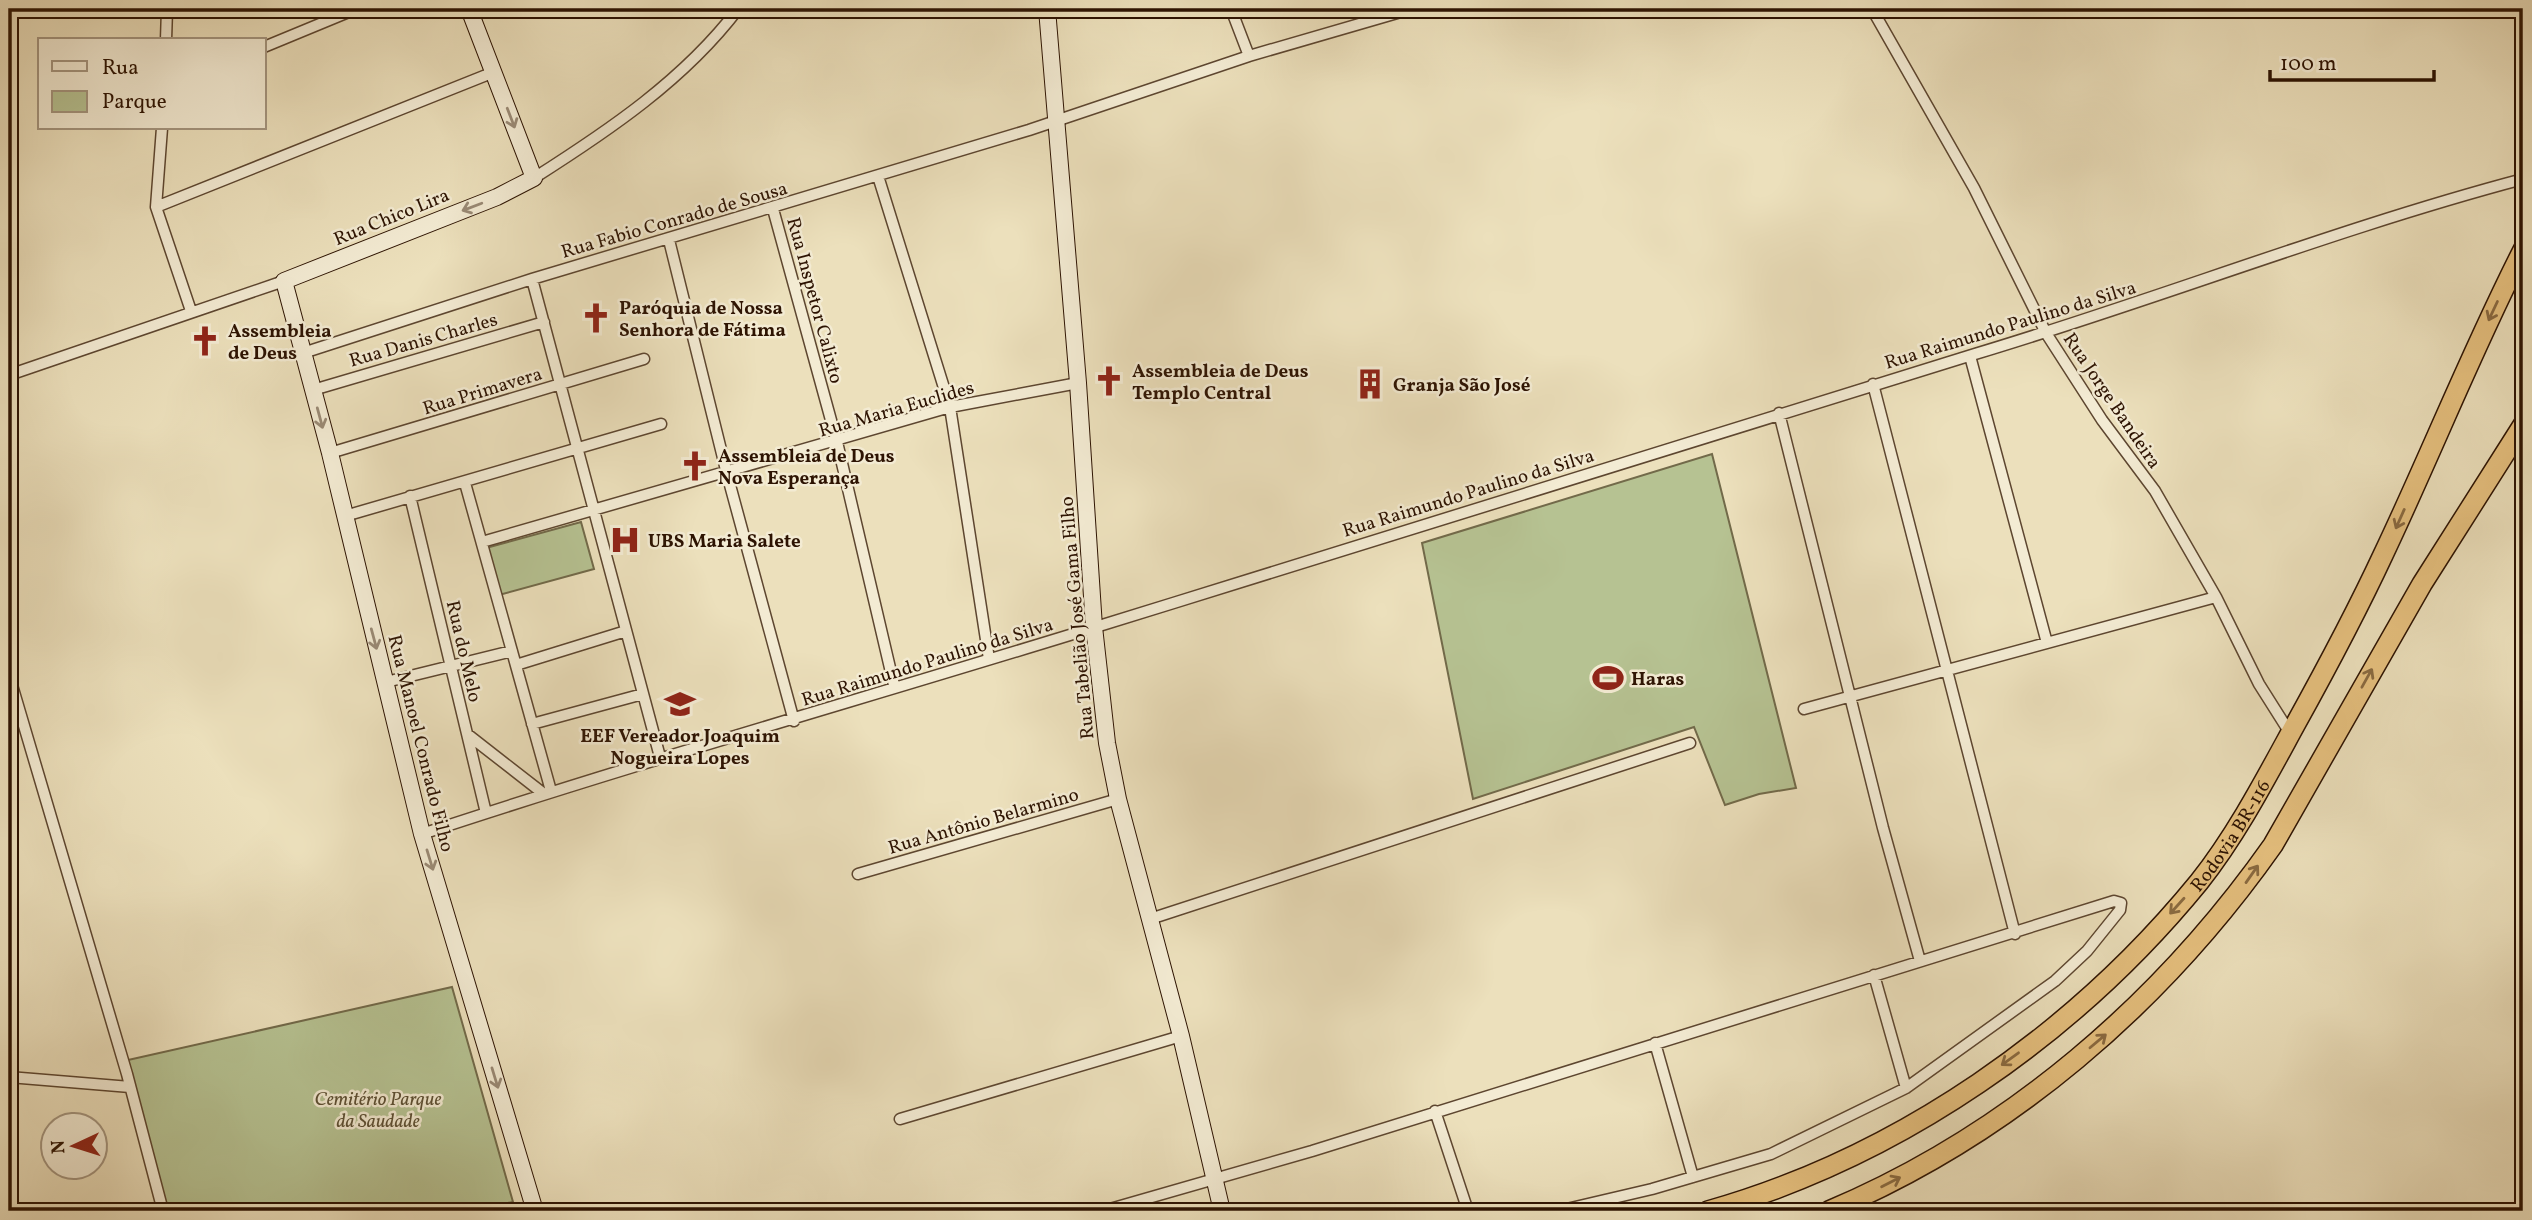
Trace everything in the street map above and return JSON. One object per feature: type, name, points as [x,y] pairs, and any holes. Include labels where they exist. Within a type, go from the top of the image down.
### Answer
[{"type":"highway","name":"Rodovia BR-116","points":[[1708,1211],[1780,1186],[1875,1143],[1972,1087],[2045,1034],[2117,972],[2200,880],[2249,806],[2384,554],[2523,250]]},
{"type":"highway","name":"Rodovia BR-116","points":[[1829,1211],[1922,1167],[2019,1104],[2110,1031],[2185,955],[2245,884],[2279,835],[2408,608],[2523,425]]},
{"type":"street","points":[[166,38],[167,9]]},
{"type":"street","points":[[266,46],[356,9]]},
{"type":"street","points":[[469,9],[534,178]]},
{"type":"street","name":"Rua Chico Lira","points":[[9,375],[284,281],[497,197],[534,178],[642,104],[691,60],[738,9]]},
{"type":"street","name":"Rua Tabelião José Gama Filho","points":[[1047,9],[1054,121],[1078,383],[1094,627],[1107,743],[1118,799],[1181,1036],[1222,1211]]},
{"type":"street","points":[[1231,9],[1249,56]]},
{"type":"street","name":"Rua Fabio Conrado de Sousa","points":[[303,353],[533,279],[774,209],[1249,56],[1411,9]]},
{"type":"street","name":"Rua Jorge Bandeira","points":[[1872,9],[1974,188],[2046,333],[2102,420],[2155,491],[2216,597],[2259,684],[2290,733]]},
{"type":"street","points":[[156,207],[494,72]]},
{"type":"street","points":[[162,130],[156,207],[191,311]]},
{"type":"street","points":[[878,176],[950,407],[989,659]]},
{"type":"street","name":"Rua Raimundo Paulino da Silva","points":[[422,834],[660,757],[794,721],[894,685],[1094,627],[1779,413],[2046,333],[2523,179]]},
{"type":"street","name":"Rua Inspetor Calixto","points":[[774,209],[837,442],[894,685]]},
{"type":"street","points":[[669,240],[727,474],[794,721]]},
{"type":"street","points":[[533,279],[660,757]]},
{"type":"street","name":"Rua Manoel Conrado Filho","points":[[284,281],[330,453],[422,834],[536,1211]]},
{"type":"street","name":"Rua Danis Charles","points":[[313,390],[544,322]]},
{"type":"street","points":[[1970,356],[2046,643]]},
{"type":"street","name":"Rua Primavera","points":[[330,453],[644,359]]},
{"type":"street","name":"Rua Maria Euclides","points":[[482,542],[727,474],[950,407],[1078,383]]},
{"type":"street","points":[[1873,384],[2015,933]]},
{"type":"street","points":[[1779,413],[1920,961]]},
{"type":"street","points":[[345,516],[661,424]]},
{"type":"street","points":[[465,483],[532,724],[548,793]]},
{"type":"street","name":"Rua do Melo","points":[[410,496],[486,813]]},
{"type":"street","points":[[1804,709],[2216,597]]},
{"type":"street","points":[[516,665],[626,631]]},
{"type":"street","points":[[386,682],[512,651]]},
{"type":"street","points":[[9,675],[130,1087],[163,1211]]},
{"type":"street","points":[[532,724],[643,694]]},
{"type":"street","points":[[467,734],[548,793]]},
{"type":"street","points":[[1150,919],[1690,743]]},
{"type":"street","name":"Rua Antônio Belarmino","points":[[858,874],[1118,799]]},
{"type":"street","points":[[1103,1211],[1214,1181],[2114,901],[2122,903],[2120,910],[2087,951],[2061,976],[1906,1088],[1797,1144],[1693,1177],[1558,1211]]},
{"type":"street","points":[[1874,975],[1906,1088]]},
{"type":"street","points":[[900,1119],[1181,1036]]},
{"type":"street","points":[[1655,1043],[1693,1177]]},
{"type":"street","points":[[9,1077],[130,1087]]},
{"type":"street","points":[[1435,1111],[1468,1211]]},
{"type":"green space","name":"Haras","points":[[1712,454],[1796,788],[1759,794],[1725,805],[1694,727],[1473,799],[1422,543]]},
{"type":"green space","points":[[581,522],[594,569],[499,595],[486,548]]},
{"type":"green space","name":"Cemitério Parque da Saudade","points":[[452,987],[513,1202],[467,1211],[168,1211],[128,1060]]},
{"type":"place","name":"Paróquia de Nossa Senhora de Fátima","points":[[596,318]]},
{"type":"place","name":"Assembleia de Deus","points":[[205,341]]},
{"type":"place","name":"Assembleia de Deus Templo Central","points":[[1109,381]]},
{"type":"place","name":"Granja São José","points":[[1370,384]]},
{"type":"place","name":"Assembleia de Deus Nova Esperança","points":[[695,466]]},
{"type":"place","name":"UBS Maria Salete","points":[[625,540]]},
{"type":"place","name":"Haras","points":[[1608,678]]},
{"type":"place","name":"EEF Vereador Joaquim Nogueira Lopes","points":[[680,704]]}]
